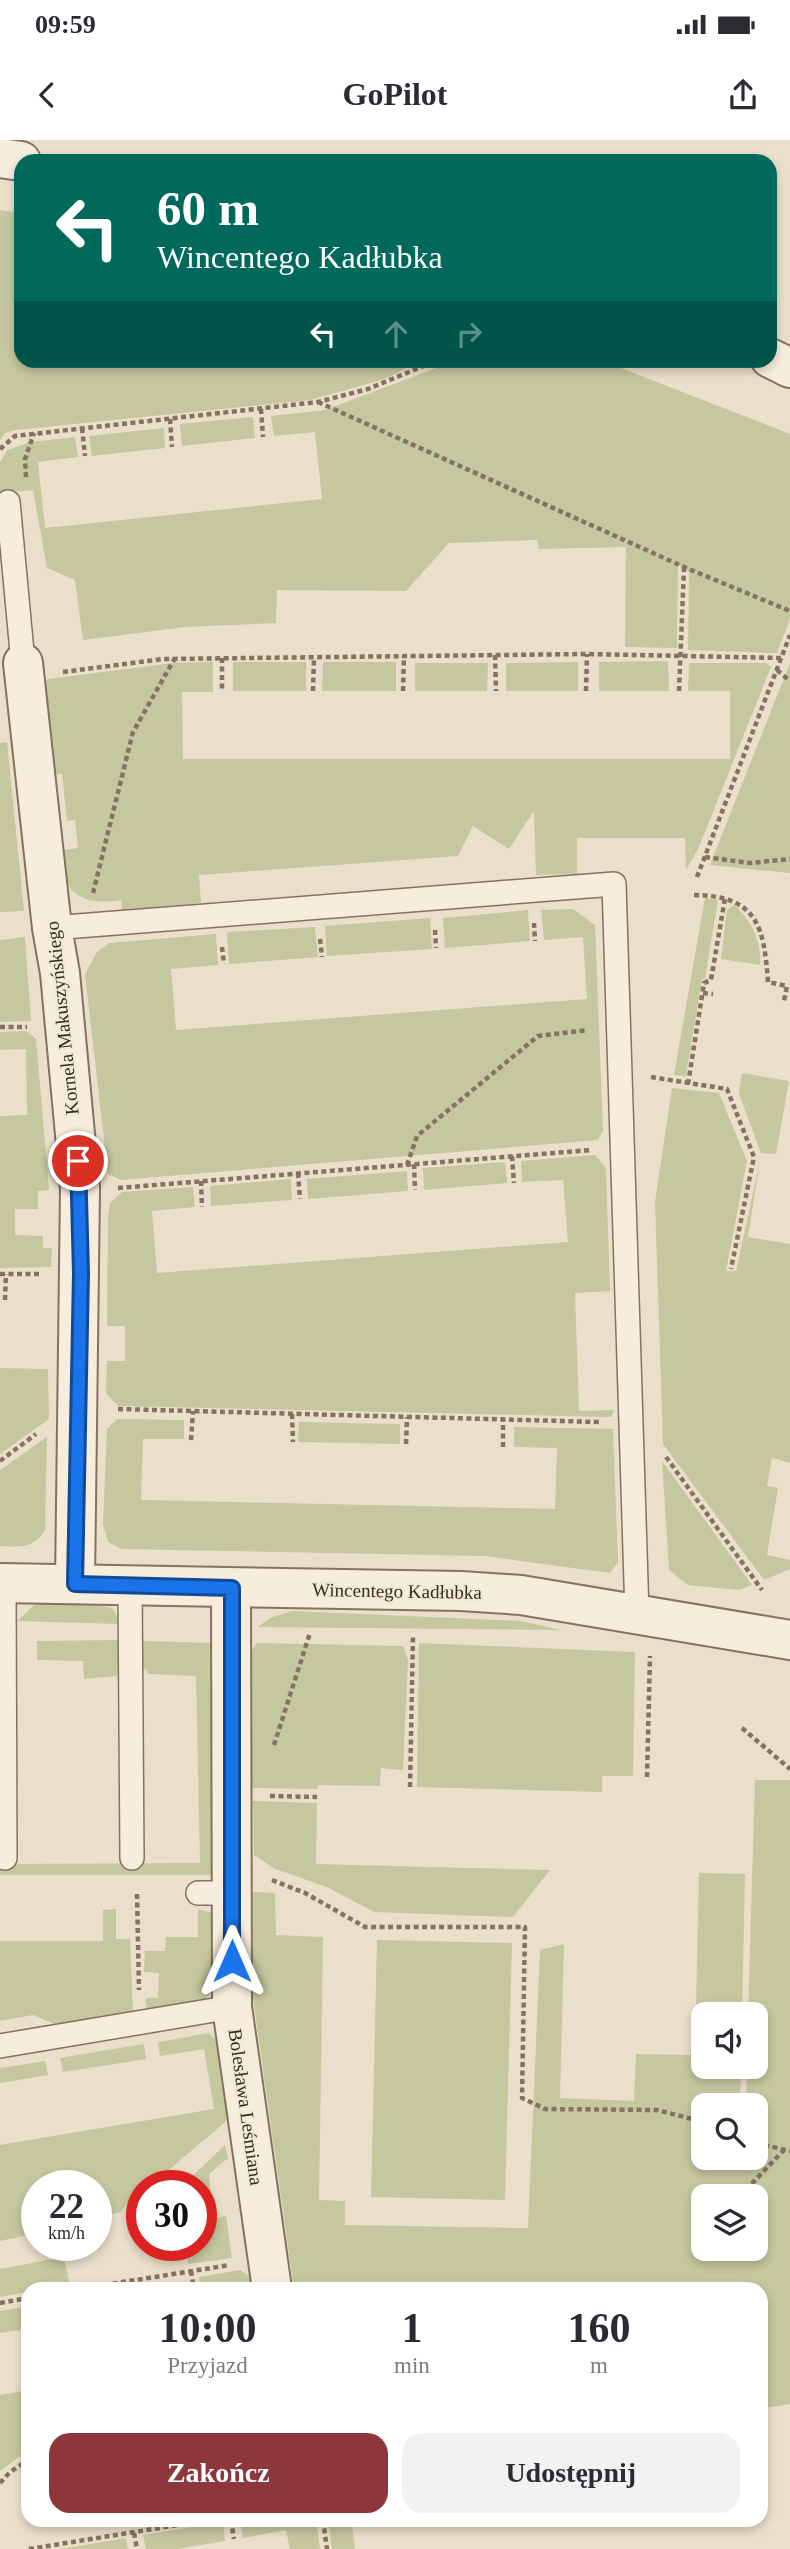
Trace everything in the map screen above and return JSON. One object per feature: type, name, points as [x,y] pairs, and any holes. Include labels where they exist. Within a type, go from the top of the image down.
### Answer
[{"type":"street","name":"Kornela Makuszyńskiego","points":[[37,668],[64,927],[60,973],[80,1188],[75,1584]]},
{"type":"street","name":"Wincentego Kadłubka","points":[[2,1583],[521,1595],[644,1630],[790,1640]]},
{"type":"street","name":"Bolesława Leśmiana","points":[[232,1588],[220,1888],[232,2007],[270,2274]]},
{"type":"lane","points":[[8,502],[37,668]]},
{"type":"lane","points":[[64,927],[614,884],[644,1630]]},
{"type":"lane","points":[[2,1583],[5,1858]]},
{"type":"lane","points":[[130,1586],[132,1858]]},
{"type":"lane","points":[[0,2046],[232,2007]]},
{"type":"path","points":[[0,449],[15,436],[33,433],[318,402],[368,389],[419,368]]},
{"type":"path","points":[[318,402],[684,567],[790,611]]},
{"type":"path","points":[[261,409],[263,437]]},
{"type":"path","points":[[170,419],[172,447]]},
{"type":"path","points":[[82,428],[85,456]]},
{"type":"path","points":[[26,480],[26,459],[33,433]]},
{"type":"path","points":[[679,691],[684,567]]},
{"type":"path","points":[[697,877],[790,635]]},
{"type":"path","points":[[37,668],[176,658],[587,654],[681,656],[790,653]]},
{"type":"path","points":[[586,691],[587,654]]},
{"type":"path","points":[[495,655],[496,691]]},
{"type":"path","points":[[403,691],[404,656]]},
{"type":"path","points":[[313,691],[314,657]]},
{"type":"path","points":[[64,927],[76,903],[91,901],[133,732],[176,658]]},
{"type":"path","points":[[222,658],[222,691]]},
{"type":"path","points":[[777,670],[790,681]]},
{"type":"path","points":[[705,856],[750,863],[790,859]]},
{"type":"path","points":[[694,895],[724,898],[746,907],[758,923],[768,982],[787,986],[784,1001]]},
{"type":"path","points":[[688,1084],[705,983],[711,980],[724,898]]},
{"type":"path","points":[[703,993],[713,994]]},
{"type":"path","points":[[415,1190],[411,1164],[417,1136],[538,1036],[588,1030],[594,1026]]},
{"type":"path","points":[[0,1027],[38,1027]]},
{"type":"path","points":[[665,1079],[727,1089],[754,1157],[731,1269]]},
{"type":"path","points":[[111,1189],[600,1149]]},
{"type":"path","points":[[512,1156],[514,1183]]},
{"type":"path","points":[[298,1173],[300,1199]]},
{"type":"path","points":[[201,1181],[202,1207]]},
{"type":"path","points":[[5,1300],[3,1274],[45,1274]]},
{"type":"path","points":[[109,1413],[118,1409],[607,1422]]},
{"type":"path","points":[[191,1440],[193,1411]]},
{"type":"path","points":[[292,1414],[293,1442]]},
{"type":"path","points":[[406,1444],[407,1417]]},
{"type":"path","points":[[503,1419],[503,1447]]},
{"type":"path","points":[[0,1461],[47,1428]]},
{"type":"path","points":[[664,1454],[762,1590]]},
{"type":"path","points":[[644,1630],[647,1777]]},
{"type":"path","points":[[270,1755],[310,1633]]},
{"type":"path","points":[[410,1787],[413,1636]]},
{"type":"path","points":[[742,1728],[790,1769]]},
{"type":"path","points":[[257,1796],[317,1797]]},
{"type":"path","points":[[220,1888],[247,1871],[305,1893],[365,1927],[525,1927],[522,2098],[545,2109],[657,2110],[691,2119]]},
{"type":"path","points":[[137,1894],[139,2023]]},
{"type":"path","points":[[768,2146],[787,2151]]},
{"type":"path","points":[[753,2184],[787,2151]]},
{"type":"path","points":[[191,2271],[193,2282]]},
{"type":"path","points":[[127,2282],[191,2271],[270,2274]]},
{"type":"path","points":[[0,2303],[21,2299]]},
{"type":"path","points":[[0,2482],[21,2465]]},
{"type":"path","points":[[29,2549],[165,2527]]},
{"type":"path","points":[[232,2527],[234,2539]]},
{"type":"path","points":[[324,2527],[327,2549]]},
{"type":"path","points":[[134,2532],[136,2549]]},
{"type":"green space","points":[[0,210],[14,212],[14,368],[407,368],[385,379],[310,400],[16,430],[5,433],[0,440]]},
{"type":"green space","points":[[436,368],[621,368],[790,434],[790,619],[777,653],[688,650],[689,572],[678,565],[677,648],[625,647],[626,547],[539,549],[537,540],[449,543],[406,591],[277,590],[276,623],[185,627],[83,640],[75,580],[47,568],[33,490],[0,493],[0,463],[7,450],[31,442],[75,437],[78,457],[38,462],[45,528],[322,499],[315,432],[274,436],[271,416],[325,410]]},
{"type":"green space","points":[[253,417],[255,438],[182,446],[180,424]]},
{"type":"green space","points":[[164,428],[165,448],[92,456],[89,436]]},
{"type":"green space","points":[[668,661],[669,691],[599,691],[599,662]]},
{"type":"green space","points":[[213,662],[213,692],[182,692],[183,759],[730,759],[730,691],[688,691],[689,663],[766,663],[771,667],[699,847],[686,870],[685,838],[577,838],[577,874],[536,875],[534,811],[509,849],[473,826],[458,856],[199,875],[201,903],[122,910],[121,900],[94,901],[75,893],[64,877],[59,851],[78,848],[75,820],[67,821],[62,774],[52,775],[43,686],[48,679],[173,663]]},
{"type":"green space","points":[[233,662],[306,662],[306,691],[233,691]]},
{"type":"green space","points":[[323,662],[396,662],[396,691],[322,691]]},
{"type":"green space","points":[[578,662],[578,691],[506,691],[506,663]]},
{"type":"green space","points":[[415,663],[488,663],[487,691],[415,691]]},
{"type":"green space","points":[[790,663],[790,873],[710,865]]},
{"type":"green space","points":[[7,742],[24,911],[0,912],[0,743]]},
{"type":"green space","points":[[705,898],[718,900],[705,979],[702,979],[686,1076],[674,1075]]},
{"type":"green space","points":[[734,905],[746,917],[754,932],[760,965],[721,959],[727,910]]},
{"type":"green space","points":[[573,909],[595,925],[603,1131],[598,1140],[121,1180],[108,1174],[85,974],[97,952],[109,943],[216,934],[218,965],[171,969],[176,1030],[587,999],[583,937],[544,940],[541,910]]},
{"type":"green space","points":[[528,910],[530,941],[445,948],[443,918]]},
{"type":"green space","points":[[430,918],[432,949],[327,956],[325,926]]},
{"type":"green space","points":[[315,927],[318,957],[229,964],[227,932]]},
{"type":"green space","points":[[25,937],[31,1021],[0,1022],[0,940]]},
{"type":"green space","points":[[27,1031],[36,1039],[49,1190],[38,1191],[38,1209],[15,1209],[15,1235],[43,1236],[43,1248],[52,1248],[51,1267],[0,1268],[0,1116],[27,1115],[26,1049],[0,1050],[0,1032]]},
{"type":"green space","points":[[742,1073],[789,1081],[776,1154],[761,1153],[739,1094]]},
{"type":"green space","points":[[672,1088],[719,1093],[747,1161],[726,1271],[736,1271],[760,1161],[748,1237],[790,1244],[790,1463],[772,1458],[767,1486],[778,1488],[767,1555],[790,1560],[790,1569],[764,1580],[663,1444],[655,1202]]},
{"type":"green space","points":[[595,1155],[606,1168],[610,1291],[575,1293],[579,1411],[614,1410],[611,1417],[118,1406],[106,1393],[107,1361],[125,1361],[125,1326],[107,1326],[108,1217],[110,1203],[122,1192],[193,1187],[195,1207],[152,1211],[157,1273],[568,1242],[563,1180],[522,1182],[521,1161]]},
{"type":"green space","points":[[505,1162],[507,1183],[424,1190],[423,1168]]},
{"type":"green space","points":[[407,1171],[408,1191],[308,1199],[307,1179]]},
{"type":"green space","points":[[291,1179],[292,1200],[211,1206],[210,1186]]},
{"type":"green space","points":[[0,1368],[48,1369],[49,1419],[0,1454]]},
{"type":"green space","points":[[117,1419],[184,1420],[184,1439],[143,1439],[141,1500],[555,1509],[557,1448],[514,1447],[514,1427],[613,1429],[618,1562],[610,1573],[485,1556],[121,1549],[108,1542],[103,1524],[107,1429]]},
{"type":"green space","points":[[299,1422],[400,1424],[400,1444],[298,1442]]},
{"type":"green space","points":[[47,1437],[45,1530],[31,1544],[0,1546],[0,1470]]},
{"type":"green space","points":[[662,1461],[752,1585],[739,1590],[688,1585],[669,1570]]},
{"type":"green space","points":[[38,1602],[96,1604],[113,1609],[120,1624],[17,1621]]},
{"type":"green space","points":[[292,1611],[521,1621],[561,1630],[258,1627],[270,1618]]},
{"type":"green space","points":[[120,1640],[120,1671],[116,1676],[84,1679],[83,1661],[37,1660],[37,1641]]},
{"type":"green space","points":[[141,1641],[215,1643],[213,1875],[0,1875],[0,1864],[200,1863],[196,1676],[149,1674],[143,1667]]},
{"type":"green space","points":[[257,1643],[403,1646],[408,1660],[403,1770],[381,1768],[380,1786],[250,1788],[247,1657]]},
{"type":"green space","points":[[419,1643],[635,1652],[633,1776],[602,1776],[602,1792],[417,1787]]},
{"type":"green space","points":[[755,1780],[790,1780],[790,2404],[768,2408],[768,2282],[293,2282],[253,1998],[253,1892],[275,1893],[276,1935],[323,1937],[319,2200],[345,2201],[345,2225],[528,2228],[540,1950],[564,1944],[560,2098],[634,2101],[636,2054],[691,2055],[691,2079],[741,2079],[740,2093],[691,2093],[691,2170],[768,2170],[768,2093],[746,2093],[747,2079],[768,2079],[768,2002],[748,2002]]},
{"type":"green space","points":[[253,1801],[317,1803],[316,1864],[550,1870],[513,1917],[374,1912],[327,1887],[275,1869],[254,1855]]},
{"type":"green space","points":[[699,1873],[745,1874],[742,2002],[696,2002]]},
{"type":"green space","points":[[116,1909],[116,1939],[130,1939],[133,2013],[59,2026],[33,2015],[0,2021],[0,1941],[103,1941],[103,1910]]},
{"type":"green space","points":[[198,1909],[216,1914],[220,1962],[216,1985],[210,1994],[195,2005],[146,2013],[146,1998],[158,1998],[159,1973],[144,1972],[145,1951],[165,1951],[166,1937],[198,1937]]},
{"type":"green space","points":[[377,1940],[512,1943],[505,2200],[371,2197]]},
{"type":"green space","points":[[209,2033],[223,2048],[237,2112],[169,2170],[126,2170],[126,2205],[121,2212],[112,2214],[112,2170],[21,2170],[21,2236],[0,2241],[0,2145],[214,2109],[204,2049],[160,2056],[158,2042]]},
{"type":"green space","points":[[144,2044],[146,2059],[63,2072],[60,2058]]},
{"type":"green space","points":[[45,2061],[48,2075],[0,2083],[0,2068]]},
{"type":"green space","points":[[225,2145],[228,2158],[214,2170],[199,2170]]},
{"type":"green space","points":[[226,2216],[232,2258],[217,2260],[217,2218]]},
{"type":"green space","points":[[43,2261],[65,2261],[69,2282],[21,2282],[21,2293],[0,2297],[0,2269]]},
{"type":"green space","points":[[188,2261],[210,2261],[188,2264]]},
{"type":"green space","points":[[240,2270],[258,2282],[199,2282],[199,2277]]},
{"type":"green space","points":[[21,2307],[21,2330],[0,2333],[0,2311]]},
{"type":"green space","points":[[21,2391],[21,2455],[0,2471],[0,2395]]},
{"type":"green space","points":[[192,2527],[224,2527],[225,2541],[177,2549],[146,2549],[143,2535]]},
{"type":"green space","points":[[241,2527],[317,2527],[320,2549],[290,2549],[286,2530],[243,2538]]},
{"type":"green space","points":[[329,2527],[352,2527],[355,2549],[332,2549]]},
{"type":"green space","points":[[126,2538],[128,2549],[61,2549]]},
{"type":"route","points":[[78,1161],[81,1273],[75,1584],[232,1588],[232,1961]]}]
